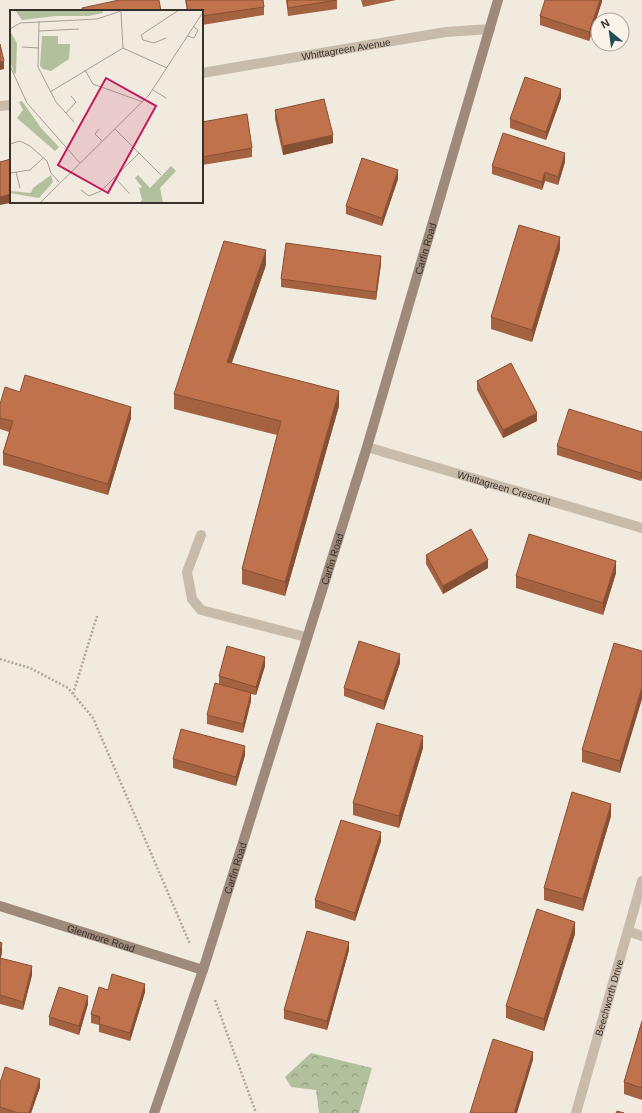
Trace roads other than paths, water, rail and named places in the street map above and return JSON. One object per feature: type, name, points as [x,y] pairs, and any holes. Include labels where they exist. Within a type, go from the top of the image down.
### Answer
[{"type":"main road","name":"Carfin Road","points":[[154,1113],[203,970],[306,637],[367,447],[498,0]]},
{"type":"main road","name":"Glenmore Road","points":[[0,906],[203,970]]},
{"type":"street","name":"Whittagreen Avenue","points":[[203,73],[446,32],[490,29]]},
{"type":"street","points":[[0,106],[10,105]]},
{"type":"street","name":"Whittagreen Crescent","points":[[367,447],[642,528]]},
{"type":"street","points":[[201,536],[187,572],[192,599],[201,610],[306,637]]},
{"type":"street","name":"Beechworth Drive","points":[[576,1113],[642,881]]},
{"type":"street","points":[[628,931],[642,936]]}]
